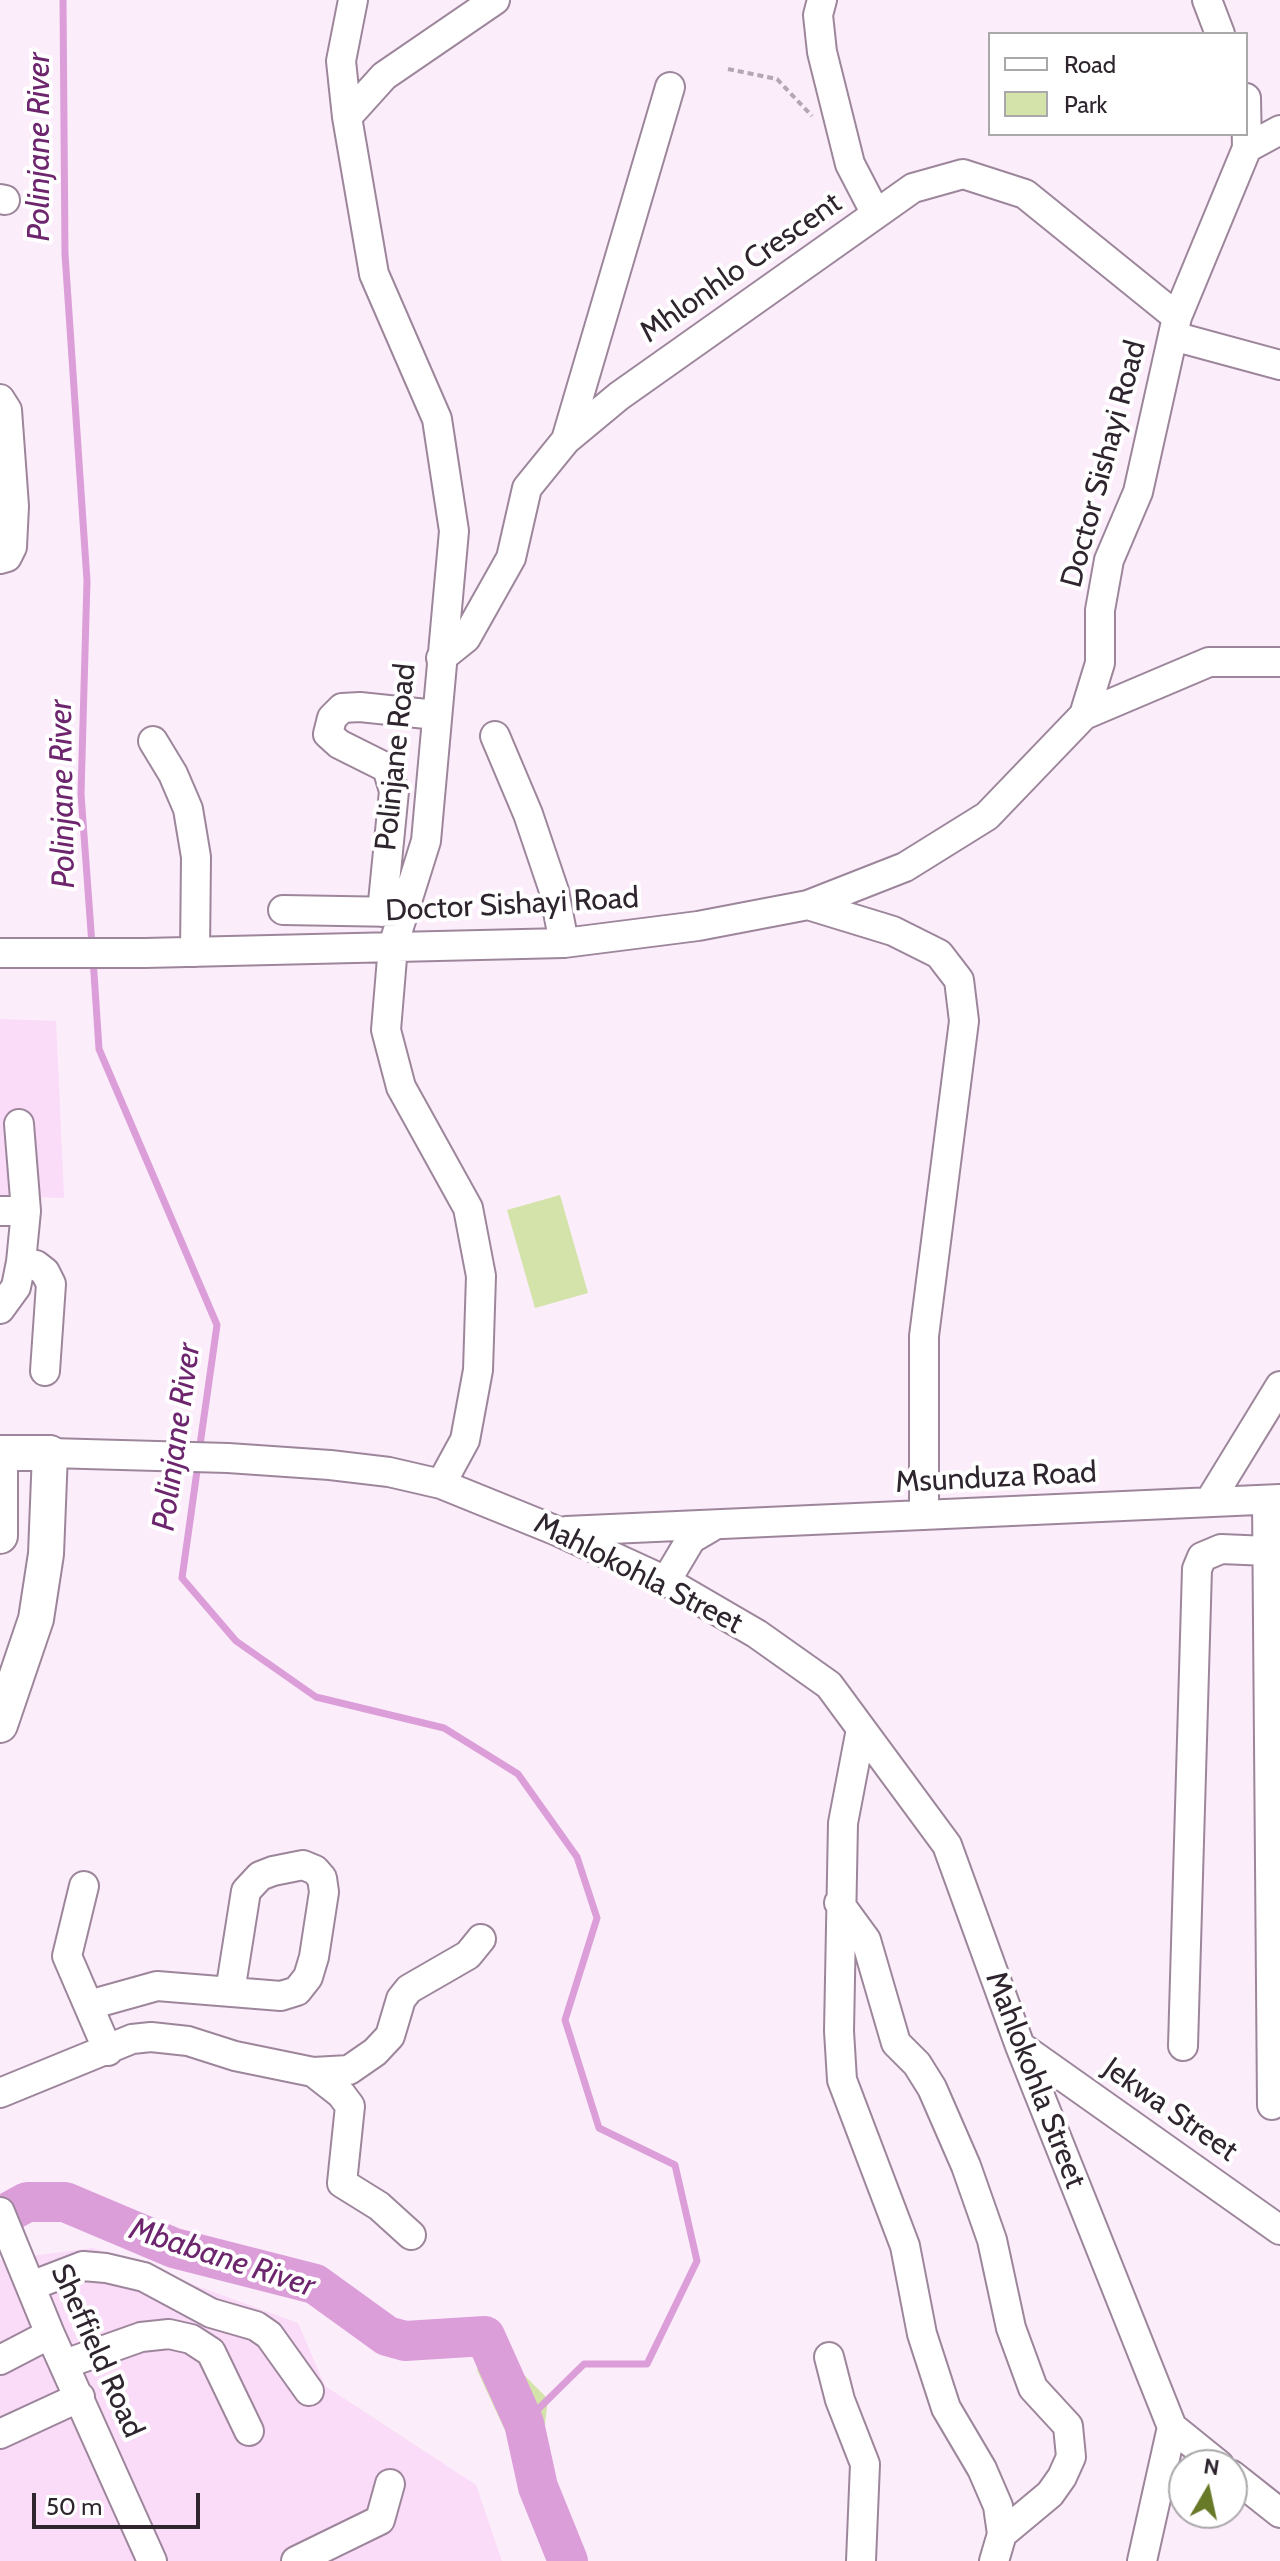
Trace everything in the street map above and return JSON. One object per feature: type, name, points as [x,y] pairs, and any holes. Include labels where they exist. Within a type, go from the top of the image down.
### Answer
[{"type":"main road","name":"Mahlokohla Street","points":[[0,1453],[50,1453]]},
{"type":"main road","points":[[0,1453],[0,1536]]},
{"type":"main road","points":[[3,1713],[36,1619],[46,1554],[50,1453]]},
{"type":"street","name":"Polinjane Road","points":[[353,0],[341,61],[347,117],[374,274],[437,419],[454,531],[426,841],[393,912],[386,1030],[401,1087],[468,1208],[481,1276],[478,1370],[465,1440],[441,1484]]},
{"type":"street","points":[[347,117],[384,76],[495,0]]},
{"type":"street","points":[[822,0],[818,15],[822,52],[848,145],[850,164],[876,214]]},
{"type":"street","points":[[1207,0],[1219,32]]},
{"type":"street","points":[[566,440],[670,87]]},
{"type":"street","name":"Doctor Sishayi Road","points":[[0,953],[50,955],[564,943],[698,926],[808,905],[905,867],[987,816],[1084,715],[1100,663],[1100,610],[1109,560],[1138,492],[1175,327],[1267,142],[1248,102]]},
{"type":"street","name":"Mhlonhlo Crescent","points":[[441,658],[466,638],[511,558],[527,488],[566,440],[619,396],[913,188],[963,174],[1025,194],[1175,327]]},
{"type":"street","points":[[1175,327],[1280,365]]},
{"type":"street","points":[[0,399],[7,410],[14,506],[12,547],[7,557],[0,559]]},
{"type":"street","points":[[1084,715],[1209,662],[1280,662]]},
{"type":"street","points":[[283,910],[393,912],[394,791],[387,768],[339,744],[328,734],[332,718],[342,708],[436,715]]},
{"type":"street","points":[[495,736],[528,814],[554,891],[564,943]]},
{"type":"street","points":[[153,741],[173,774],[188,809],[196,857],[195,952]]},
{"type":"street","points":[[808,905],[893,931],[939,954],[959,980],[964,1021],[924,1336],[924,1515]]},
{"type":"street","points":[[0,1309],[16,1287],[21,1262],[13,1211],[19,1124]]},
{"type":"street","points":[[21,1262],[36,1265],[51,1284],[45,1371]]},
{"type":"street","points":[[1209,1502],[1280,1386]]},
{"type":"street","name":"Mahlokohla Street","points":[[50,1453],[228,1458],[389,1472],[441,1484],[557,1531],[666,1581],[757,1634],[829,1685],[947,1845],[1020,2046],[1172,2427]]},
{"type":"street","points":[[1272,2105],[1268,1551],[1274,1500]]},
{"type":"street","name":"Msunduza Road","points":[[557,1531],[1274,1500]]},
{"type":"street","points":[[666,1581],[691,1539],[715,1525]]},
{"type":"street","points":[[1183,2046],[1197,1569],[1202,1557],[1221,1549],[1268,1551]]},
{"type":"street","points":[[861,1729],[843,1823],[839,1903],[842,2080],[905,2246],[922,2334],[946,2408],[982,2469],[998,2506],[998,2548]]},
{"type":"street","points":[[89,2005],[157,1986],[230,1992],[281,1996],[297,1991],[308,1977],[324,1892],[322,1878],[315,1870],[303,1865],[273,1871],[260,1876],[246,1891],[230,1992]]},
{"type":"street","points":[[84,1886],[67,1956],[108,2051]]},
{"type":"street","points":[[839,1903],[866,1940],[896,2043],[917,2064],[932,2088],[966,2166],[992,2240],[1011,2328],[1033,2388],[1068,2426],[1071,2457],[1062,2477],[1050,2494],[998,2548]]},
{"type":"street","points":[[0,2093],[132,2039],[151,2037],[188,2041],[313,2072],[349,2070],[375,2052],[390,2036],[401,1999],[409,1989],[468,1955],[481,1939]]},
{"type":"street","name":"Jekwa Street","points":[[1020,2046],[1280,2230]]},
{"type":"street","points":[[313,2072],[341,2094],[350,2106],[342,2183],[379,2206],[411,2235]]},
{"type":"street","name":"Sheffield Road","points":[[0,2212],[50,2334],[152,2561]]},
{"type":"street","points":[[31,2286],[83,2266],[144,2277],[211,2313],[256,2326],[269,2335],[309,2391]]},
{"type":"street","points":[[0,2360],[50,2334]]},
{"type":"street","points":[[65,2364],[141,2337],[169,2334],[191,2339],[211,2352],[249,2431]]},
{"type":"street","points":[[829,2357],[840,2400],[865,2464],[861,2561]]},
{"type":"street","points":[[0,2434],[80,2397]]},
{"type":"street","points":[[1142,2561],[1172,2427],[1199,2449]]},
{"type":"street","points":[[296,2561],[380,2520],[390,2484]]},
{"type":"street","points":[[1248,2488],[1280,2513]]},
{"type":"path","points":[[728,69],[777,79],[827,130],[848,145]]},
{"type":"shaded area","points":[[0,1019],[56,1021],[64,1198],[0,1196]]},
{"type":"shaded area","points":[[93,2248],[298,2323],[325,2386],[476,2485],[502,2561],[0,2561],[0,2260]]},
{"type":"green space","points":[[560,1195],[588,1293],[535,1308],[507,1210]]},
{"type":"green space","points":[[485,2336],[548,2399],[543,2440],[549,2514],[520,2463],[477,2370]]},
{"type":"waterway","name":"Polinjane River","points":[[63,0],[65,254],[87,581],[81,794],[92,945]]},
{"type":"waterway","name":"Polinjane River","points":[[93,958],[99,1049],[217,1325],[199,1452]]},
{"type":"waterway","name":"Polinjane River","points":[[198,1464],[182,1578],[236,1641],[316,1697],[444,1728],[518,1774],[577,1857],[597,1918],[565,2020],[599,2128],[675,2165],[697,2261],[647,2364],[584,2364],[524,2423]]},
{"type":"waterway","name":"Mbabane River","points":[[0,2217],[27,2202],[65,2202],[174,2248],[315,2284],[387,2336],[405,2341],[485,2336],[524,2423],[538,2487],[568,2561]]}]
